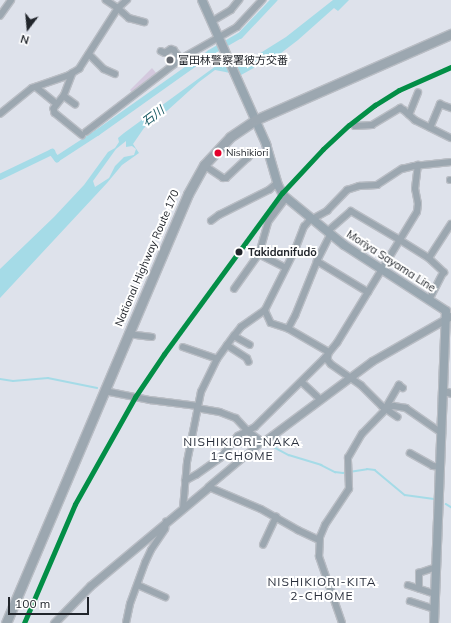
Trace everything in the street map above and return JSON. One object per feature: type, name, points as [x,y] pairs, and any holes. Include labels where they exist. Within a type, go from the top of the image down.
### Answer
[{"type":"highway","name":"National Highway Route 170","points":[[6,623],[188,194],[204,165],[230,137],[255,120],[451,34]]},
{"type":"main road","name":"Moriya Sayama Line","points":[[202,0],[266,144],[277,183],[286,198],[353,251],[430,300],[446,311],[449,317]]},
{"type":"main road","points":[[434,623],[442,433],[448,392],[449,317]]},
{"type":"street","points":[[0,16],[11,0]]},
{"type":"street","points":[[106,0],[129,18],[144,22]]},
{"type":"street","points":[[127,0],[118,8],[83,64],[73,74],[64,96],[56,103],[54,109],[55,113],[84,133],[181,59],[219,39],[237,27],[262,0]]},
{"type":"street","points":[[212,22],[231,10],[239,0]]},
{"type":"street","points":[[161,51],[165,53],[171,49],[174,50],[181,59]]},
{"type":"street","points":[[89,54],[104,69],[115,74]]},
{"type":"street","points":[[0,114],[36,87],[73,74]]},
{"type":"street","points":[[36,87],[56,103]]},
{"type":"street","points":[[409,115],[418,93]]},
{"type":"street","points":[[64,96],[76,104]]},
{"type":"street","points":[[430,128],[440,104],[451,108]]},
{"type":"street","points":[[356,126],[372,125],[400,108],[430,128],[451,138]]},
{"type":"street","points":[[204,165],[223,178],[254,152]]},
{"type":"street","points":[[243,153],[248,158]]},
{"type":"street","points":[[183,509],[186,462],[201,392],[217,359],[234,336],[242,327],[265,310],[304,227],[327,211],[347,190],[359,186],[377,185],[402,169],[418,165],[451,162]]},
{"type":"street","points":[[185,481],[212,464],[238,436],[248,432],[302,382],[329,352],[417,212],[418,204],[415,189],[418,165]]},
{"type":"street","points":[[211,222],[218,215],[269,190],[277,183]]},
{"type":"street","points":[[234,289],[259,254],[268,222],[286,198]]},
{"type":"street","points":[[288,329],[329,233],[351,212],[429,258],[444,272],[430,300]]},
{"type":"street","points":[[429,258],[451,224]]},
{"type":"street","points":[[259,254],[286,268]]},
{"type":"street","points":[[317,261],[368,292]]},
{"type":"street","points":[[265,310],[271,323],[288,329],[329,352]]},
{"type":"street","points":[[54,623],[90,586],[263,442],[372,361],[449,317]]},
{"type":"street","points":[[128,334],[152,337]]},
{"type":"street","points":[[234,336],[250,346]]},
{"type":"street","points":[[227,345],[247,358],[249,362]]},
{"type":"street","points":[[183,347],[217,359]]},
{"type":"street","points":[[329,352],[328,360],[368,391],[385,408],[398,418]]},
{"type":"street","points":[[302,382],[320,399]]},
{"type":"street","points":[[342,623],[319,557],[319,540],[325,525],[349,489],[348,458],[362,434],[385,408],[399,386]]},
{"type":"street","points":[[105,391],[197,407],[232,416],[241,422],[248,432],[263,442]]},
{"type":"street","points":[[385,408],[394,406],[406,408],[442,433]]},
{"type":"street","points":[[410,453],[433,466],[441,467]]},
{"type":"street","points":[[210,486],[276,517],[319,540]]},
{"type":"street","points":[[263,545],[276,517]]},
{"type":"street","points":[[126,623],[130,604],[151,550],[166,529],[166,522]]},
{"type":"street","points":[[419,589],[420,573],[436,567]]},
{"type":"street","points":[[138,585],[165,596]]},
{"type":"street","points":[[408,585],[435,594]]},
{"type":"street","points":[[410,600],[434,609]]},
{"type":"shaded area","points":[[152,68],[157,74],[133,94],[130,90]]},
{"type":"water","name":"石川","points":[[333,0],[349,0],[338,11],[334,8],[298,40],[268,63],[259,65],[241,75],[215,70],[199,82],[168,110],[144,128],[133,144],[139,153],[122,165],[0,298],[0,269],[54,217],[84,185],[108,152],[115,148],[119,142],[118,138],[220,63],[235,69],[286,37]],"holes":[[[126,141],[126,147],[132,146],[136,149],[134,155],[124,157],[115,166],[109,178],[95,187],[93,181],[116,149]]]},
{"type":"waterway","points":[[0,177],[52,152],[57,159],[97,133],[210,53],[240,36],[274,0]]},
{"type":"waterway","points":[[0,379],[13,381],[48,378],[97,388]]},
{"type":"waterway","points":[[154,403],[172,406]]},
{"type":"waterway","points":[[266,443],[289,455],[321,465],[335,472],[343,473],[367,469],[375,470],[405,495],[434,499]]},
{"type":"waterway","points":[[446,504],[451,507]]},
{"type":"transit line","points":[[24,623],[75,504],[135,397],[164,354],[282,193],[323,149],[349,125],[375,105],[399,90],[451,67]]},
{"type":"place","name":"富田林警察署彼方交番","points":[[170,60]]},
{"type":"place","name":"Nishikiori","points":[[218,153]]},
{"type":"place","name":"Takidanifudō","points":[[239,252]]},
{"type":"district","name":"NISHIKIORI-NAKA 1-CHOME","points":[[242,449]]},
{"type":"district","name":"NISHIKIORI-KITA 2-CHOME","points":[[322,589]]}]
